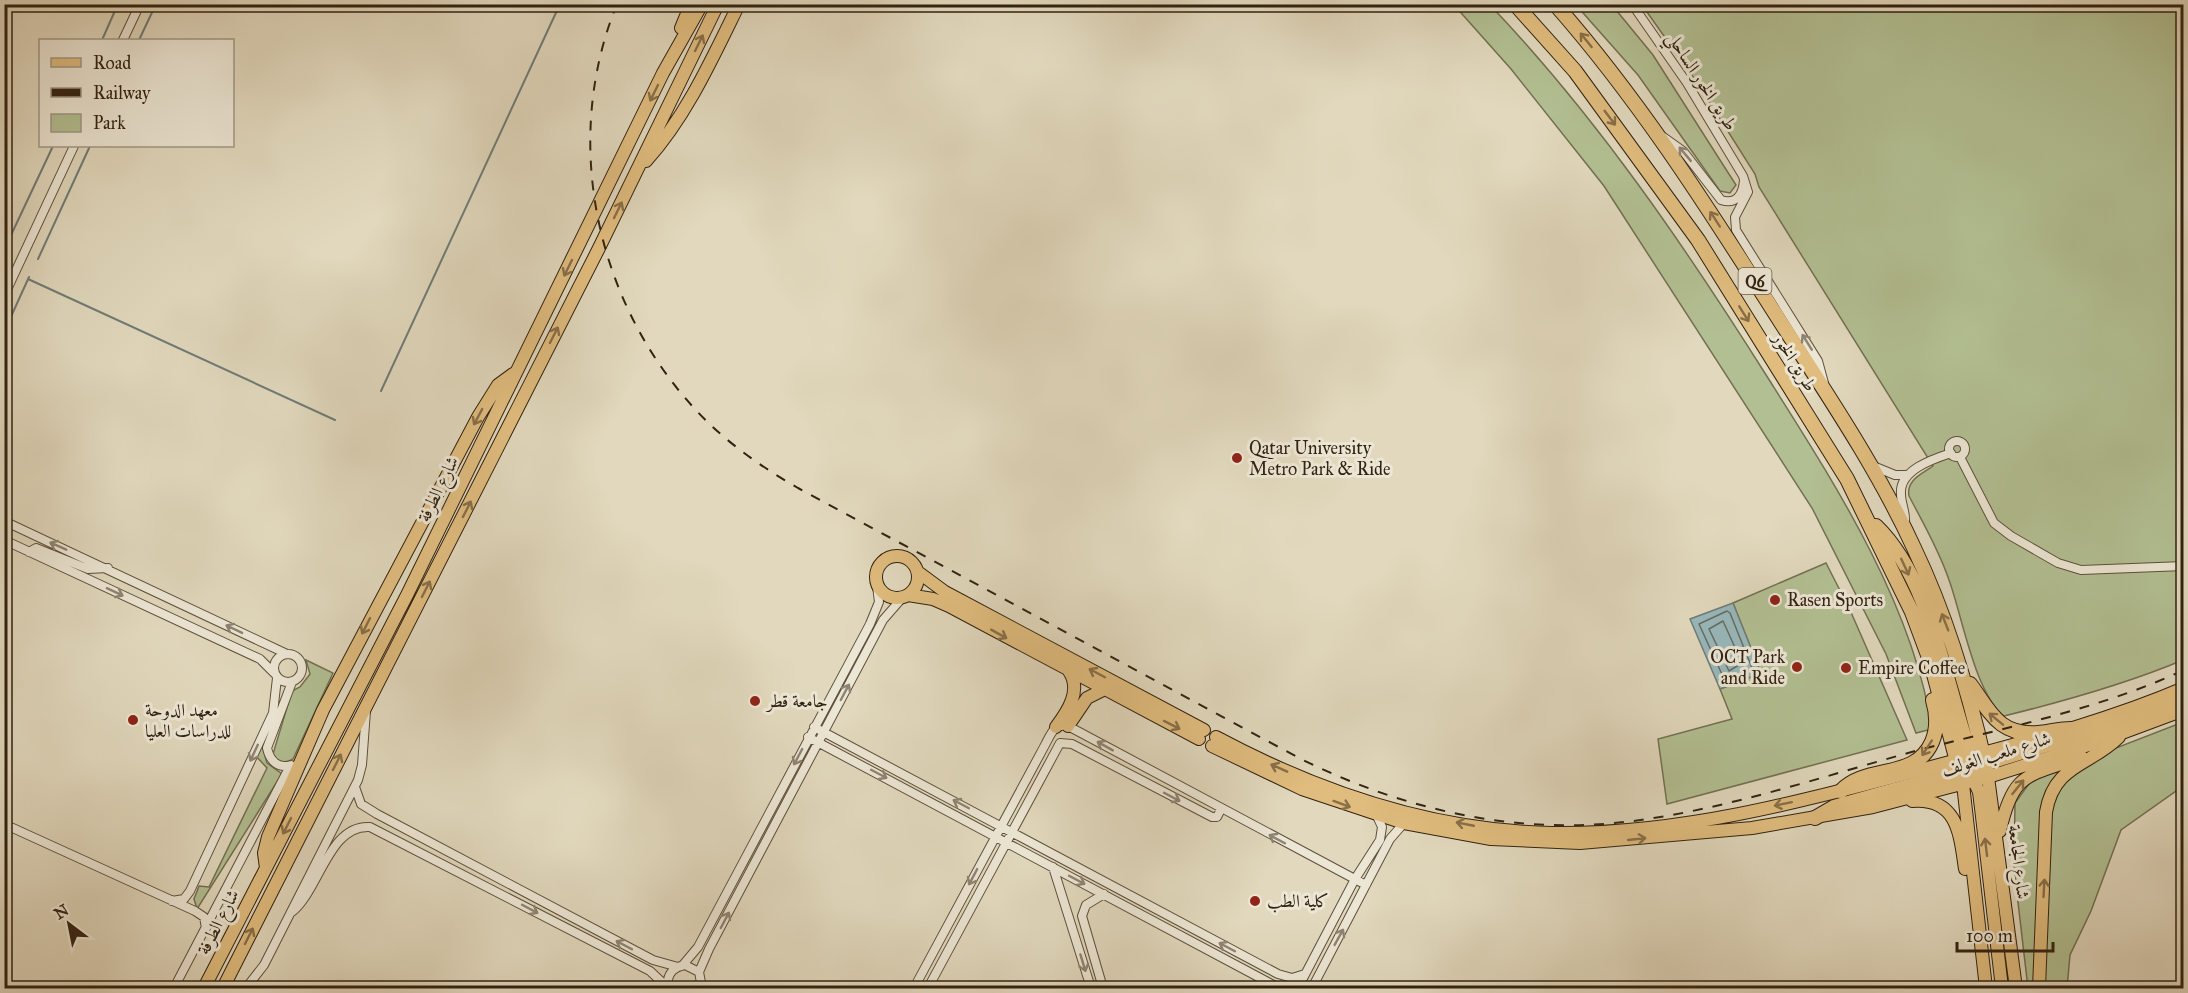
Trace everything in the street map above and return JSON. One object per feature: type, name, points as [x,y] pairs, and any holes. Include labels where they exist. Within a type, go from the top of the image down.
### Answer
[{"type":"highway","name":"طريق الخور","points":[[1515,4],[1575,71],[1698,240],[1847,478],[1912,612],[1972,768]]},
{"type":"highway","name":"طريق الخور","points":[[1555,4],[1661,136],[1827,396],[1904,527],[1939,606],[1963,677],[1972,768]]},
{"type":"highway","points":[[1815,818],[1834,807],[1972,768],[1943,663],[1917,592],[1899,555],[1885,536],[1869,522]]},
{"type":"highway","points":[[1840,791],[1853,782],[1912,765],[1926,752],[1932,741],[1936,715],[1909,627],[1912,612]]},
{"type":"highway","points":[[1963,677],[1988,713],[2008,728],[2029,733],[2071,729]]},
{"type":"main road","points":[[663,73],[691,4]]},
{"type":"main road","name":"شارع الطرفة","points":[[204,988],[407,595],[663,73],[702,4]]},
{"type":"main road","name":"شارع الطرفة","points":[[223,988],[637,171],[718,4]]},
{"type":"main road","points":[[637,171],[659,147],[739,4]]},
{"type":"main road","points":[[266,868],[264,853],[268,837],[303,753],[403,555],[478,417],[498,385],[514,373]]},
{"type":"main road","points":[[890,556],[908,559],[918,572],[945,592],[1202,734],[1103,690],[942,603],[906,596],[888,596],[877,586],[878,567],[890,556]]},
{"type":"main road","points":[[906,596],[917,585],[918,572]]},
{"type":"main road","points":[[1062,727],[1074,694],[1074,682],[1069,671]]},
{"type":"main road","name":"شارع ملعب الغولف","points":[[2184,688],[2071,729],[1972,768],[1873,807],[1752,828],[1562,844],[1491,839],[1377,816],[1286,783],[1214,741],[1378,805],[1446,821],[1522,832],[1569,833],[1625,830],[1727,816],[1840,791],[1972,768],[2098,742],[2184,710]]},
{"type":"main road","points":[[1062,727],[1087,698],[1103,690]]},
{"type":"main road","points":[[1972,768],[2091,732],[2184,699]]},
{"type":"main road","points":[[2039,988],[2046,812],[2050,793],[2063,775],[2108,748],[2123,733]]},
{"type":"main road","points":[[1998,841],[2011,796],[2025,778],[2042,768],[2080,756],[2098,742]]},
{"type":"main road","points":[[1972,768],[1980,930],[1986,988]]},
{"type":"main road","points":[[1972,768],[1981,808],[2002,988]]},
{"type":"main road","name":"شارع الجامعة","points":[[1972,768],[1998,841],[2016,988]]},
{"type":"main road","points":[[1873,807],[1922,801],[1938,805],[1950,814],[1959,831],[1971,915],[1980,930]]},
{"type":"street","points":[[123,39],[140,4]]},
{"type":"street","name":"طريق الخور الساحلي","points":[[1632,4],[1687,83],[1743,176]]},
{"type":"street","points":[[1661,136],[1683,151],[1721,200],[1731,202],[1739,197],[1742,192],[1743,176]]},
{"type":"street","points":[[4,296],[74,147]]},
{"type":"street","points":[[1743,176],[1748,192],[1735,217],[1736,230],[1818,361],[1827,396]]},
{"type":"street","points":[[1951,453],[1952,443],[1961,442],[1965,450],[1960,457]]},
{"type":"street","points":[[1904,527],[1905,512],[1900,490],[1908,475],[1930,461],[1951,453],[1960,457],[1994,523],[2011,536],[2058,563],[2080,570],[2184,566]]},
{"type":"street","points":[[1867,462],[1886,473],[1908,475]]},
{"type":"street","points":[[4,521],[297,657],[302,666],[300,676],[292,682],[267,748],[275,764],[290,766]]},
{"type":"street","points":[[4,540],[260,659],[276,676],[292,682]]},
{"type":"street","points":[[29,552],[36,548],[88,569],[108,568]]},
{"type":"street","points":[[667,988],[669,975],[698,947],[866,632],[879,602],[877,586]]},
{"type":"street","points":[[701,980],[706,955],[874,637],[886,616],[906,596]]},
{"type":"street","points":[[866,632],[874,637]]},
{"type":"street","points":[[172,901],[181,901],[190,891],[273,713],[275,662],[287,654]]},
{"type":"street","name":"شارع الطرفة","points":[[246,988],[257,977],[355,787],[362,765],[366,706]]},
{"type":"street","points":[[814,727],[1278,974],[1292,978],[1305,974]]},
{"type":"street","points":[[914,988],[1021,788],[1062,727],[1366,885]]},
{"type":"street","points":[[808,737],[1280,988]]},
{"type":"street","points":[[928,988],[1056,748],[1066,741],[1212,817],[1217,817],[1221,809]]},
{"type":"street","points":[[174,988],[290,766],[303,753]]},
{"type":"street","points":[[355,787],[361,804],[389,820],[653,960],[690,966],[710,988]]},
{"type":"street","points":[[1021,788],[1027,794],[1032,794]]},
{"type":"street","points":[[1298,988],[1355,879],[1381,836],[1382,827],[1377,816]]},
{"type":"street","points":[[383,832],[389,820]]},
{"type":"street","points":[[1311,988],[1392,836],[1404,823]]},
{"type":"street","points":[[4,824],[195,911],[204,917],[206,928]]},
{"type":"street","points":[[292,912],[307,897],[344,834],[361,826],[383,832],[409,845],[650,971],[667,988]]},
{"type":"street","points":[[409,845],[417,835]]},
{"type":"street","points":[[445,864],[450,853]]},
{"type":"street","points":[[466,875],[472,864]]},
{"type":"street","points":[[1053,867],[1091,988]]},
{"type":"street","points":[[190,891],[190,903],[195,911]]},
{"type":"street","points":[[1103,988],[1082,916],[1086,905],[1104,894]]},
{"type":"green space","points":[[1454,5],[1490,5],[1567,92],[1603,138],[1705,281],[1819,460],[1868,546],[1908,636],[1922,682],[1932,729],[1916,733],[1886,654],[1812,508],[1604,186],[1511,69]]},
{"type":"green space","points":[[1576,5],[1612,5],[1653,55],[1736,185],[1730,193],[1720,191],[1638,75]]},
{"type":"green space","points":[[1642,5],[2183,5],[2183,660],[2140,677],[2004,716],[1994,705],[1977,673],[1945,569],[1909,496],[1912,482],[1933,466],[1759,187],[1755,174],[1698,84]]},
{"type":"green space","points":[[1826,563],[1850,610],[1907,740],[1667,804],[1658,739],[1732,719],[1720,689],[1761,673],[1733,603]]},
{"type":"green space","points":[[306,660],[333,673],[293,759],[285,763],[278,761],[273,754],[292,691],[300,687],[310,674]]},
{"type":"green space","points":[[2183,722],[2183,786],[2121,830],[2091,911],[2070,955],[2067,988],[2028,988],[2014,868],[2015,803],[2031,781]]},
{"type":"green space","points":[[266,732],[262,746],[267,763],[282,774],[197,909],[194,899],[199,886],[209,887],[267,768],[255,755]]},
{"type":"water","points":[[1733,603],[1761,673],[1720,689],[1690,619]]},
{"type":"waterway","points":[[102,39],[118,4]]},
{"type":"waterway","points":[[139,39],[156,4]]},
{"type":"waterway","points":[[381,391],[560,4]]},
{"type":"waterway","points":[[4,250],[53,147]]},
{"type":"waterway","points":[[38,259],[90,147]]},
{"type":"waterway","points":[[4,332],[29,277]]},
{"type":"waterway","points":[[28,279],[335,420]]},
{"type":"railway","points":[[617,4],[600,56],[592,110],[591,164],[598,217],[612,269],[633,319],[660,366],[694,408],[743,452],[798,488],[1299,758],[1338,776],[1420,805],[1462,815],[1546,825],[1590,825],[1633,821],[1669,816],[1741,800],[1919,750],[2053,716],[2120,696],[2184,670]]},
{"type":"place","name":"Qatar University Metro Park & Ride","points":[[1237,458]]},
{"type":"place","name":"Rasen Sports","points":[[1775,600]]},
{"type":"place","name":"OCT Park and Ride","points":[[1797,667]]},
{"type":"place","name":"Empire Coffee","points":[[1846,668]]},
{"type":"place","name":"جامعة قطر","points":[[755,701]]},
{"type":"place","name":"معهد الدوحة للدراسات العليا","points":[[133,720]]},
{"type":"place","name":"كلية الطب","points":[[1255,901]]}]
